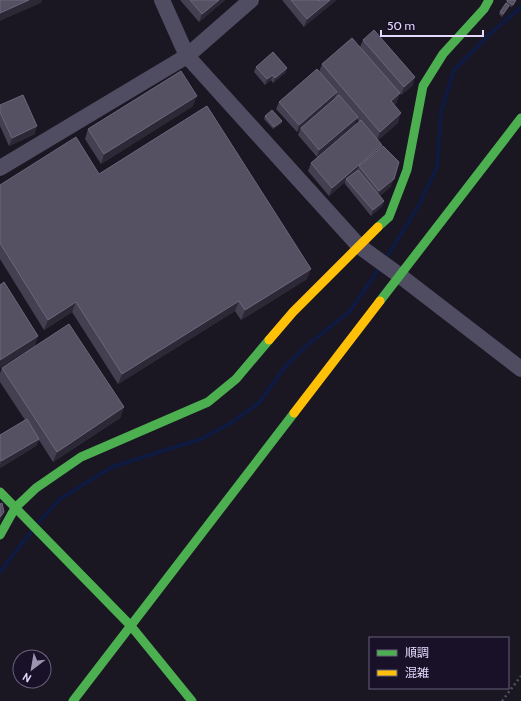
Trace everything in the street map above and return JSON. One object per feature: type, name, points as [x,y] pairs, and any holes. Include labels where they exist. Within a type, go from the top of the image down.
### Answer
[{"type":"street","points":[[162,0],[187,56],[359,246],[521,369]]},
{"type":"street","points":[[0,168],[187,56],[251,0]]},
{"type":"street","points":[[0,535],[15,508],[36,488],[81,458],[208,402],[236,379],[293,312],[389,218],[407,170],[423,86],[443,54],[484,9],[489,0]]},
{"type":"street","points":[[73,701],[521,118]]},
{"type":"street","points":[[0,492],[130,626],[192,701]]},
{"type":"path","points":[[502,701],[521,676]]},
{"type":"building","points":[[0,0],[29,0],[0,13]]},
{"type":"building","points":[[190,0],[219,0],[202,14]]},
{"type":"building","points":[[291,0],[319,1],[330,0],[307,19]]},
{"type":"building","points":[[507,0],[516,0],[513,5]]},
{"type":"building","points":[[506,3],[509,6],[503,14],[500,12]]},
{"type":"building","points":[[374,30],[415,77],[404,87],[363,40]]},
{"type":"building","points":[[352,38],[400,93],[391,101],[401,113],[380,132],[322,64]]},
{"type":"building","points":[[273,52],[287,68],[275,78],[273,75],[267,79],[256,67]]},
{"type":"building","points":[[317,69],[337,92],[299,125],[279,102]]},
{"type":"building","points":[[181,71],[197,96],[104,154],[88,129]]},
{"type":"building","points":[[23,95],[37,126],[12,138],[0,112],[0,105]]},
{"type":"building","points":[[339,95],[358,117],[319,150],[301,128]]},
{"type":"building","points":[[207,106],[311,269],[245,310],[239,301],[122,374],[76,302],[48,320],[0,243],[0,185],[76,137],[99,174]]},
{"type":"building","points":[[272,110],[282,121],[274,127],[265,116]]},
{"type":"building","points":[[361,120],[382,145],[332,188],[311,163]]},
{"type":"building","points":[[383,146],[399,162],[394,179],[379,191],[359,166]]},
{"type":"building","points":[[358,170],[384,201],[373,210],[346,179]]},
{"type":"building","points":[[4,282],[38,336],[0,360],[0,285]]},
{"type":"building","points":[[69,324],[124,407],[57,452],[2,368]]},
{"type":"building","points":[[27,419],[39,439],[1,461],[0,435]]},
{"type":"building","points":[[2,503],[4,512],[0,517],[0,504]]},
{"type":"waterway","points":[[385,260],[419,205],[437,167],[441,112],[454,70],[490,34],[521,7]]},
{"type":"waterway","points":[[39,522],[60,499],[112,467],[201,439],[229,424],[259,403],[284,368],[305,347],[350,311],[381,266]]},
{"type":"waterway","points":[[0,572],[31,532]]},
{"type":"traffic: fast","points":[[378,227],[389,217],[407,170],[423,86],[443,54],[484,9],[489,0]]},
{"type":"traffic: fast","points":[[380,301],[521,118]]},
{"type":"traffic: fast","points":[[0,535],[15,508],[36,488],[81,457],[208,402],[236,379],[269,340]]},
{"type":"traffic: fast","points":[[73,701],[294,413]]},
{"type":"traffic: fast","points":[[0,492],[131,626],[192,701]]},
{"type":"traffic: slow","points":[[269,340],[293,312],[378,227]]},
{"type":"traffic: slow","points":[[294,413],[380,301]]}]
